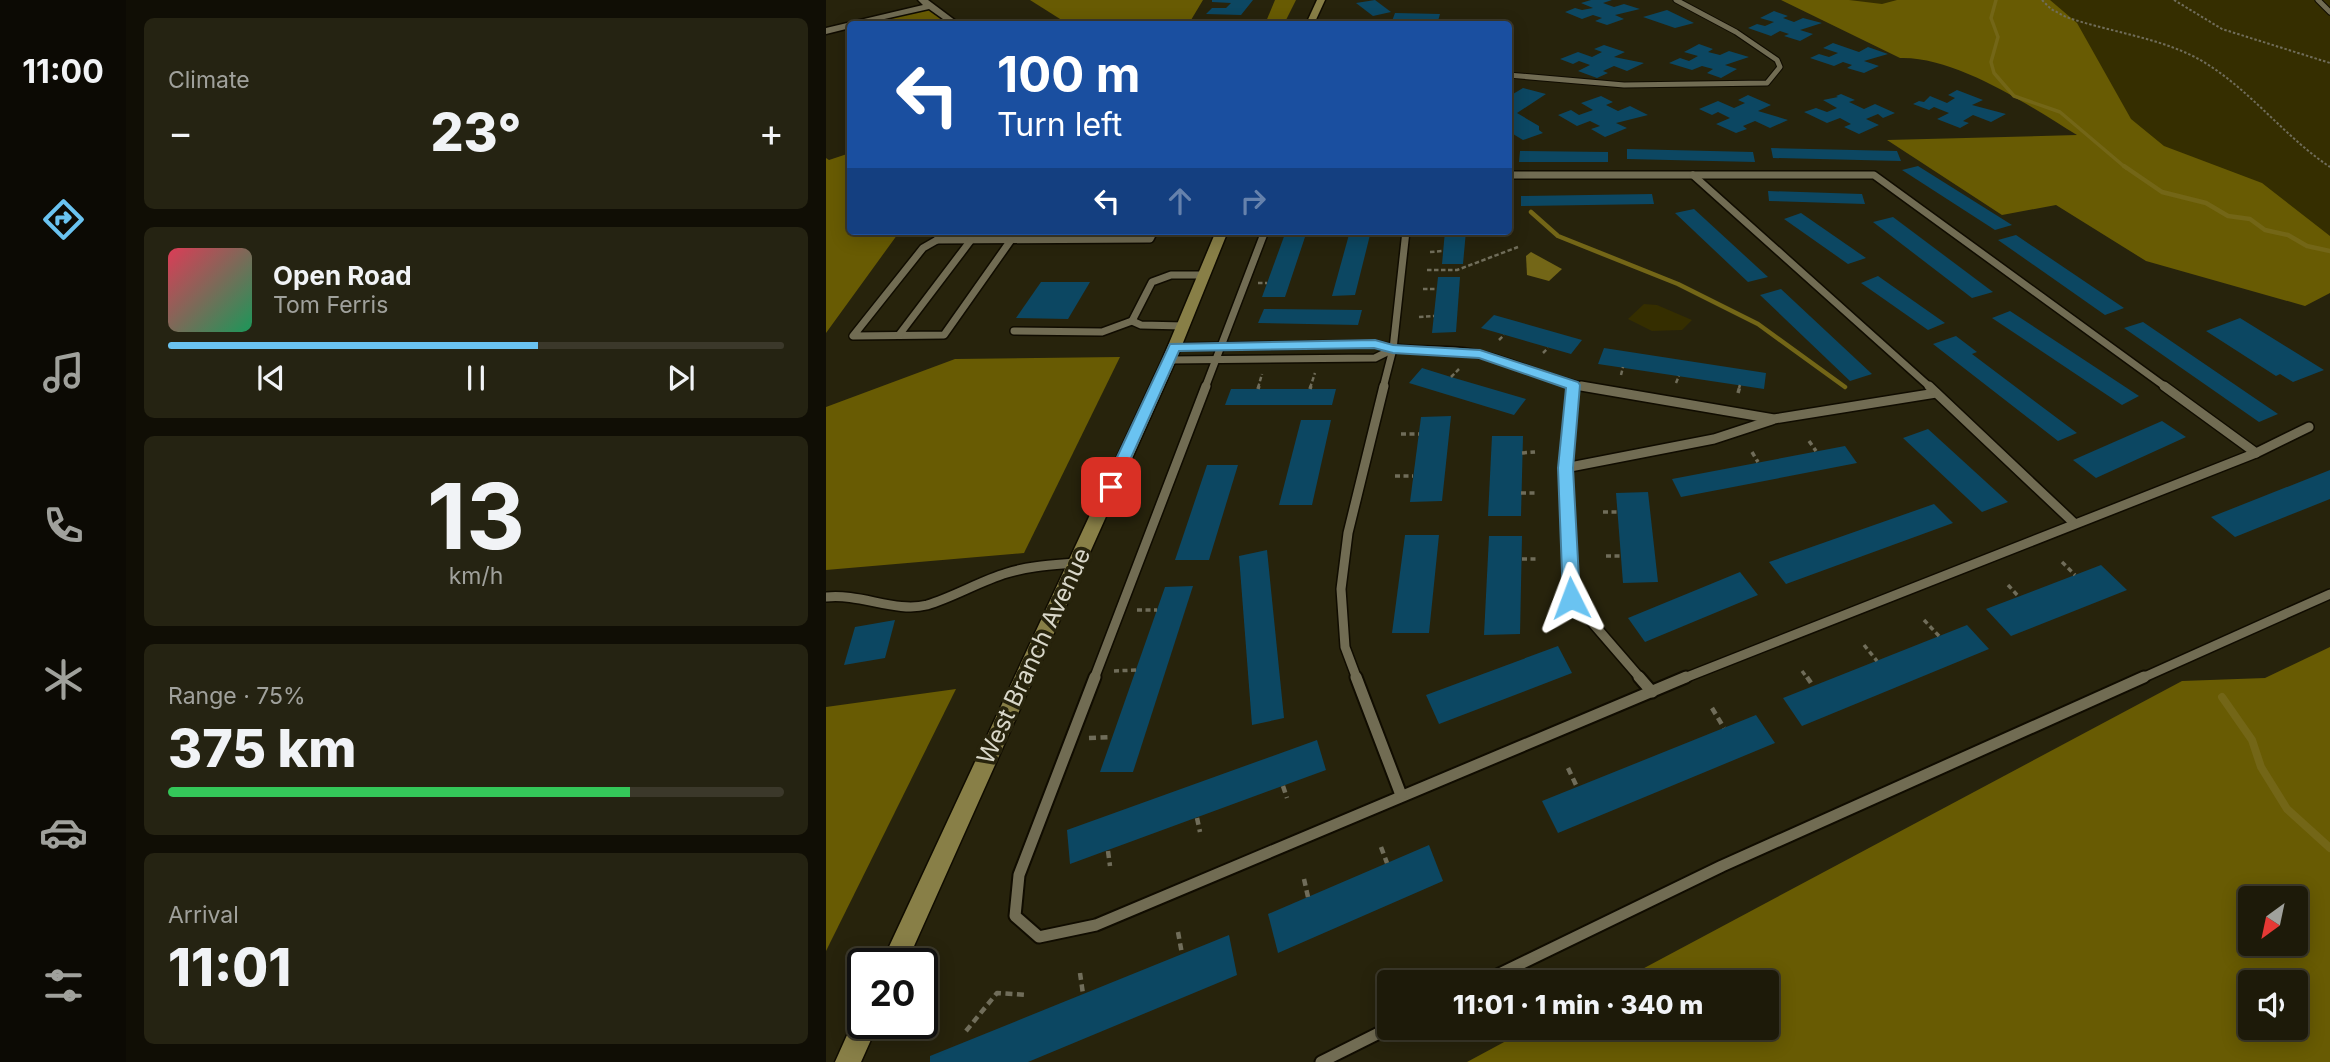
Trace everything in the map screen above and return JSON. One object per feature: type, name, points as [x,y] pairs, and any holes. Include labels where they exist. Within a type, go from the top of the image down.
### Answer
[{"type":"street","points":[[1312,21],[1321,0]]},
{"type":"street","points":[[865,21],[926,3],[951,21]]},
{"type":"street","points":[[826,31],[847,26]]},
{"type":"street","name":"West Branch Avenue","points":[[899,948],[1172,354],[1220,235]]},
{"type":"street","points":[[848,1062],[858,1039]]},
{"type":"lane","points":[[1512,75],[1624,85],[1767,83],[1776,74],[1780,67],[1777,60],[1736,32],[1676,0]]},
{"type":"lane","points":[[2318,0],[2330,12]]},
{"type":"lane","points":[[1693,175],[1936,393],[2074,523]]},
{"type":"lane","points":[[1512,176],[1874,175],[2256,453]]},
{"type":"lane","points":[[945,235],[923,248],[853,336],[944,335],[1011,240]]},
{"type":"lane","points":[[937,240],[1150,239],[1152,235]]},
{"type":"lane","points":[[1264,235],[1019,874],[1015,916],[1039,937],[1096,925],[1401,795],[2074,523],[2256,453],[2309,427]]},
{"type":"lane","points":[[1401,795],[1345,647],[1342,589],[1348,533],[1393,349],[1406,235]]},
{"type":"lane","points":[[899,335],[971,240]]},
{"type":"lane","points":[[1014,331],[1102,332],[1132,321],[1152,282],[1171,275],[1203,275]]},
{"type":"lane","points":[[1132,321],[1141,325],[1184,326]]},
{"type":"lane","points":[[1172,354],[1223,346],[1375,344],[1393,349],[1480,354],[1573,385],[1774,419]]},
{"type":"lane","points":[[1172,354],[1217,361],[1375,358],[1393,349]]},
{"type":"lane","points":[[1573,385],[1565,468],[1571,598],[1652,692]]},
{"type":"lane","points":[[1565,468],[1714,439],[1774,419],[1936,393]]},
{"type":"lane","points":[[826,597],[859,594],[888,604],[912,607],[926,605],[1014,571],[1076,564]]},
{"type":"lane","points":[[1508,970],[1722,866],[2330,594]]},
{"type":"lane","points":[[1321,1062],[1377,1034]]},
{"type":"path","points":[[2042,0],[2047,8],[2066,16],[2171,47],[2204,62],[2288,138],[2330,167]]},
{"type":"path","points":[[2174,0],[2230,32],[2330,62]]},
{"type":"path","points":[[1427,270],[1457,270],[1518,247]]},
{"type":"path","points":[[1430,252],[1443,251]]},
{"type":"path","points":[[1423,289],[1437,289]]},
{"type":"path","points":[[1419,317],[1434,316]]},
{"type":"path","points":[[1499,340],[1504,335]]},
{"type":"path","points":[[1543,353],[1548,348]]},
{"type":"path","points":[[1621,374],[1623,367]]},
{"type":"path","points":[[1451,377],[1459,369]]},
{"type":"path","points":[[1310,389],[1315,371]]},
{"type":"path","points":[[1258,389],[1263,372]]},
{"type":"path","points":[[1676,383],[1679,376]]},
{"type":"path","points":[[1738,393],[1740,385]]},
{"type":"path","points":[[1401,434],[1419,434]]},
{"type":"path","points":[[1809,441],[1816,451]]},
{"type":"path","points":[[1752,452],[1758,462]]},
{"type":"path","points":[[1522,453],[1535,453]]},
{"type":"path","points":[[1395,476],[1413,476]]},
{"type":"path","points":[[1521,493],[1536,493]]},
{"type":"path","points":[[1603,512],[1618,512]]},
{"type":"path","points":[[1605,556],[1621,556]]},
{"type":"path","points":[[1522,559],[1536,559]]},
{"type":"path","points":[[2062,562],[2075,575]]},
{"type":"path","points":[[2008,585],[2019,597]]},
{"type":"path","points":[[1137,610],[1157,610]]},
{"type":"path","points":[[1924,620],[1939,636]]},
{"type":"path","points":[[1864,645],[1877,661]]},
{"type":"path","points":[[1114,671],[1136,670]]},
{"type":"path","points":[[1802,671],[1812,686]]},
{"type":"path","points":[[1712,708],[1724,728]]},
{"type":"path","points":[[1089,737],[1112,737]]},
{"type":"path","points":[[1568,768],[1577,786]]},
{"type":"path","points":[[1283,786],[1287,798]]},
{"type":"path","points":[[1196,818],[1200,832]]},
{"type":"path","points":[[1381,847],[1387,863]]},
{"type":"path","points":[[1108,851],[1110,866]]},
{"type":"path","points":[[1304,879],[1308,897]]},
{"type":"path","points":[[1178,932],[1182,954]]},
{"type":"path","points":[[1080,973],[1083,995]]},
{"type":"path","points":[[966,1031],[997,993],[1027,995]]},
{"type":"shaded area","points":[[1030,0],[1203,0],[1189,21],[1063,21]]},
{"type":"shaded area","points":[[1275,0],[1296,0],[1286,21],[1266,21]]},
{"type":"shaded area","points":[[1781,0],[1849,0],[1882,4],[1897,0],[2050,0],[2077,23],[2131,119],[2164,146],[2262,183],[2330,236],[2330,293],[2305,306],[2146,261],[2056,205],[2002,215],[1887,140],[2077,135],[2015,97],[1968,74],[1945,65],[1900,58]]},
{"type":"shaded area","points":[[1838,0],[2330,0],[2330,255]]},
{"type":"shaded area","points":[[930,5],[956,21],[863,21]]},
{"type":"shaded area","points":[[847,154],[847,235],[897,235],[826,333],[826,158],[829,160]]},
{"type":"shaded area","points":[[1531,252],[1562,269],[1549,281],[1527,275],[1526,256]]},
{"type":"shaded area","points":[[1644,304],[1657,305],[1692,320],[1682,330],[1652,331],[1628,319]]},
{"type":"shaded area","points":[[1120,357],[1024,553],[826,570],[826,407],[955,359]]},
{"type":"shaded area","points":[[2330,647],[2330,1062],[1467,1062],[1508,1040],[1779,1040],[1779,970],[1640,970],[2182,681],[2265,678]]},
{"type":"shaded area","points":[[956,689],[826,951],[826,707]]},
{"type":"building","points":[[1212,0],[1253,0],[1241,15],[1206,14],[1212,8],[1226,8],[1231,3]]},
{"type":"building","points":[[1375,0],[1391,12],[1373,16],[1356,3]]},
{"type":"building","points":[[1612,0],[1603,3],[1614,7],[1624,4],[1640,9],[1615,15],[1624,19],[1607,25],[1595,21],[1602,18],[1593,15],[1582,19],[1565,12],[1575,8],[1593,8],[1581,3]]},
{"type":"building","points":[[1667,10],[1694,23],[1675,28],[1643,17]]},
{"type":"building","points":[[1774,11],[1788,16],[1783,18],[1794,22],[1803,18],[1822,23],[1800,30],[1813,34],[1800,41],[1784,36],[1789,34],[1780,31],[1771,36],[1748,28],[1774,22],[1760,18]]},
{"type":"building","points":[[1395,13],[1440,14],[1438,21],[1392,21]]},
{"type":"building","points":[[1833,43],[1859,52],[1868,47],[1888,54],[1864,61],[1879,66],[1864,73],[1847,68],[1852,65],[1843,62],[1834,66],[1810,58],[1819,54],[1829,57],[1838,53],[1823,48]]},
{"type":"building","points":[[1699,44],[1713,49],[1708,52],[1720,55],[1729,51],[1749,57],[1725,65],[1737,69],[1721,78],[1707,73],[1713,69],[1702,66],[1692,70],[1669,63],[1680,58],[1689,61],[1698,56],[1684,52]]},
{"type":"building","points":[[1604,45],[1625,52],[1614,57],[1644,63],[1627,71],[1614,66],[1603,71],[1608,73],[1597,78],[1578,71],[1590,65],[1579,61],[1573,64],[1560,59],[1578,52],[1592,57],[1602,52],[1594,49]]},
{"type":"building","points":[[1523,88],[1546,94],[1517,113],[1539,126],[1543,133],[1523,140],[1512,133],[1512,95]]},
{"type":"building","points":[[1957,90],[1983,100],[1972,105],[2006,114],[1991,122],[1973,115],[1963,121],[1969,123],[1960,128],[1937,119],[1949,113],[1934,107],[1929,110],[1913,104],[1924,102],[1930,96],[1947,103],[1955,98],[1948,95]]},
{"type":"building","points":[[1841,94],[1855,100],[1849,102],[1864,109],[1875,104],[1895,113],[1883,118],[1878,114],[1866,119],[1879,125],[1859,134],[1844,127],[1851,124],[1840,118],[1827,123],[1804,112],[1816,108],[1827,112],[1837,108],[1823,100]]},
{"type":"building","points":[[1748,95],[1771,105],[1758,111],[1788,120],[1770,128],[1755,121],[1743,126],[1747,129],[1736,133],[1716,124],[1730,118],[1718,112],[1712,115],[1699,109],[1718,101],[1734,108],[1745,103],[1738,100]]},
{"type":"building","points":[[1601,96],[1613,102],[1606,105],[1618,111],[1630,106],[1648,115],[1616,123],[1627,128],[1605,137],[1591,129],[1600,126],[1590,121],[1577,126],[1558,115],[1571,110],[1579,115],[1593,110],[1581,103]]},
{"type":"building","points":[[1771,148],[1897,151],[1901,161],[1773,158]]},
{"type":"building","points":[[1627,149],[1753,152],[1755,162],[1627,159]]},
{"type":"building","points":[[1520,151],[1608,152],[1608,162],[1519,162]]},
{"type":"building","points":[[1918,166],[2012,225],[1995,230],[1902,170]]},
{"type":"building","points":[[1768,191],[1862,194],[1865,204],[1769,201]]},
{"type":"building","points":[[1652,194],[1654,204],[1521,206],[1521,196]]},
{"type":"building","points":[[1694,209],[1768,277],[1748,282],[1675,213]]},
{"type":"building","points":[[1801,213],[1866,258],[1848,264],[1784,219]]},
{"type":"building","points":[[1893,217],[1993,292],[1972,298],[1873,222]]},
{"type":"building","points":[[1285,235],[1306,235],[1285,297],[1262,297]]},
{"type":"building","points":[[1349,235],[1370,235],[1355,295],[1332,296]]},
{"type":"building","points":[[1445,235],[1466,235],[1463,264],[1442,264]]},
{"type":"building","points":[[2016,235],[2124,308],[2105,315],[1998,240]]},
{"type":"building","points":[[1878,276],[1945,323],[1928,330],[1861,283]]},
{"type":"building","points":[[1438,277],[1460,277],[1456,332],[1432,333]]},
{"type":"building","points":[[1041,282],[1090,282],[1068,319],[1016,318]]},
{"type":"building","points":[[1781,289],[1872,374],[1850,381],[1760,295]]},
{"type":"building","points":[[1264,309],[1362,310],[1358,325],[1258,323]]},
{"type":"building","points":[[2010,311],[2139,396],[2122,405],[1992,318]]},
{"type":"building","points":[[1494,315],[1582,340],[1571,354],[1481,328]]},
{"type":"building","points":[[2240,318],[2324,370],[2293,382],[2280,374],[2276,376],[2206,331]]},
{"type":"building","points":[[2143,322],[2278,414],[2259,422],[2124,328]]},
{"type":"building","points":[[1956,336],[1977,352],[1972,354],[2077,433],[2058,441],[1933,344]]},
{"type":"building","points":[[1604,348],[1766,373],[1764,389],[1598,364]]},
{"type":"building","points":[[1422,368],[1526,399],[1514,415],[1409,383]]},
{"type":"building","points":[[1231,389],[1336,389],[1332,405],[1225,405]]},
{"type":"building","points":[[1451,416],[1442,501],[1410,502],[1421,417]]},
{"type":"building","points":[[1301,420],[1331,420],[1312,505],[1279,505]]},
{"type":"building","points":[[2162,421],[2186,437],[2096,478],[2073,460]]},
{"type":"building","points":[[1928,429],[2008,502],[1982,512],[1903,438]]},
{"type":"building","points":[[1492,436],[1523,436],[1521,516],[1488,516]]},
{"type":"building","points":[[1845,446],[1857,463],[1681,497],[1672,479]]},
{"type":"building","points":[[1207,465],[1238,465],[1209,560],[1175,560]]},
{"type":"building","points":[[2330,470],[2330,499],[2235,537],[2211,517]]},
{"type":"building","points":[[1648,492],[1658,582],[1623,583],[1616,493]]},
{"type":"building","points":[[1934,504],[1953,523],[1786,584],[1769,562]]},
{"type":"building","points":[[1405,535],[1439,535],[1429,633],[1392,633]]},
{"type":"building","points":[[1489,536],[1522,536],[1520,634],[1484,635]]},
{"type":"building","points":[[1267,550],[1284,718],[1252,725],[1239,556]]},
{"type":"building","points":[[2101,565],[2127,590],[2011,636],[1986,609]]},
{"type":"building","points":[[1740,572],[1758,595],[1645,642],[1628,618]]},
{"type":"building","points":[[1193,586],[1133,772],[1100,772],[1165,587]]},
{"type":"building","points":[[895,620],[885,658],[844,665],[855,627]]},
{"type":"building","points":[[1967,625],[1989,649],[1802,726],[1783,698]]},
{"type":"building","points":[[1558,646],[1572,673],[1439,724],[1426,695]]},
{"type":"building","points":[[1756,715],[1775,743],[1558,833],[1542,801]]},
{"type":"building","points":[[1317,740],[1326,770],[1070,864],[1067,830]]},
{"type":"building","points":[[1429,845],[1443,881],[1278,953],[1268,914]]},
{"type":"building","points":[[1229,935],[1237,975],[1028,1062],[930,1062],[930,1056]]},
{"type":"waterway","points":[[1996,0],[1991,18],[1998,37],[1991,62],[1994,73],[2014,96],[2060,112],[2126,168]]},
{"type":"waterway","points":[[2124,166],[2162,192],[2206,203],[2228,216],[2250,219],[2265,230],[2288,235],[2307,246],[2330,251]]},
{"type":"waterway","points":[[1531,212],[1558,236],[1678,284],[1758,324],[1845,387]]},
{"type":"waterway","points":[[2222,697],[2252,740],[2261,767],[2287,809],[2330,848]]},
{"type":"route","points":[[1111,487],[1175,347],[1375,344],[1393,349],[1480,354],[1573,385],[1565,468],[1571,598]]}]
